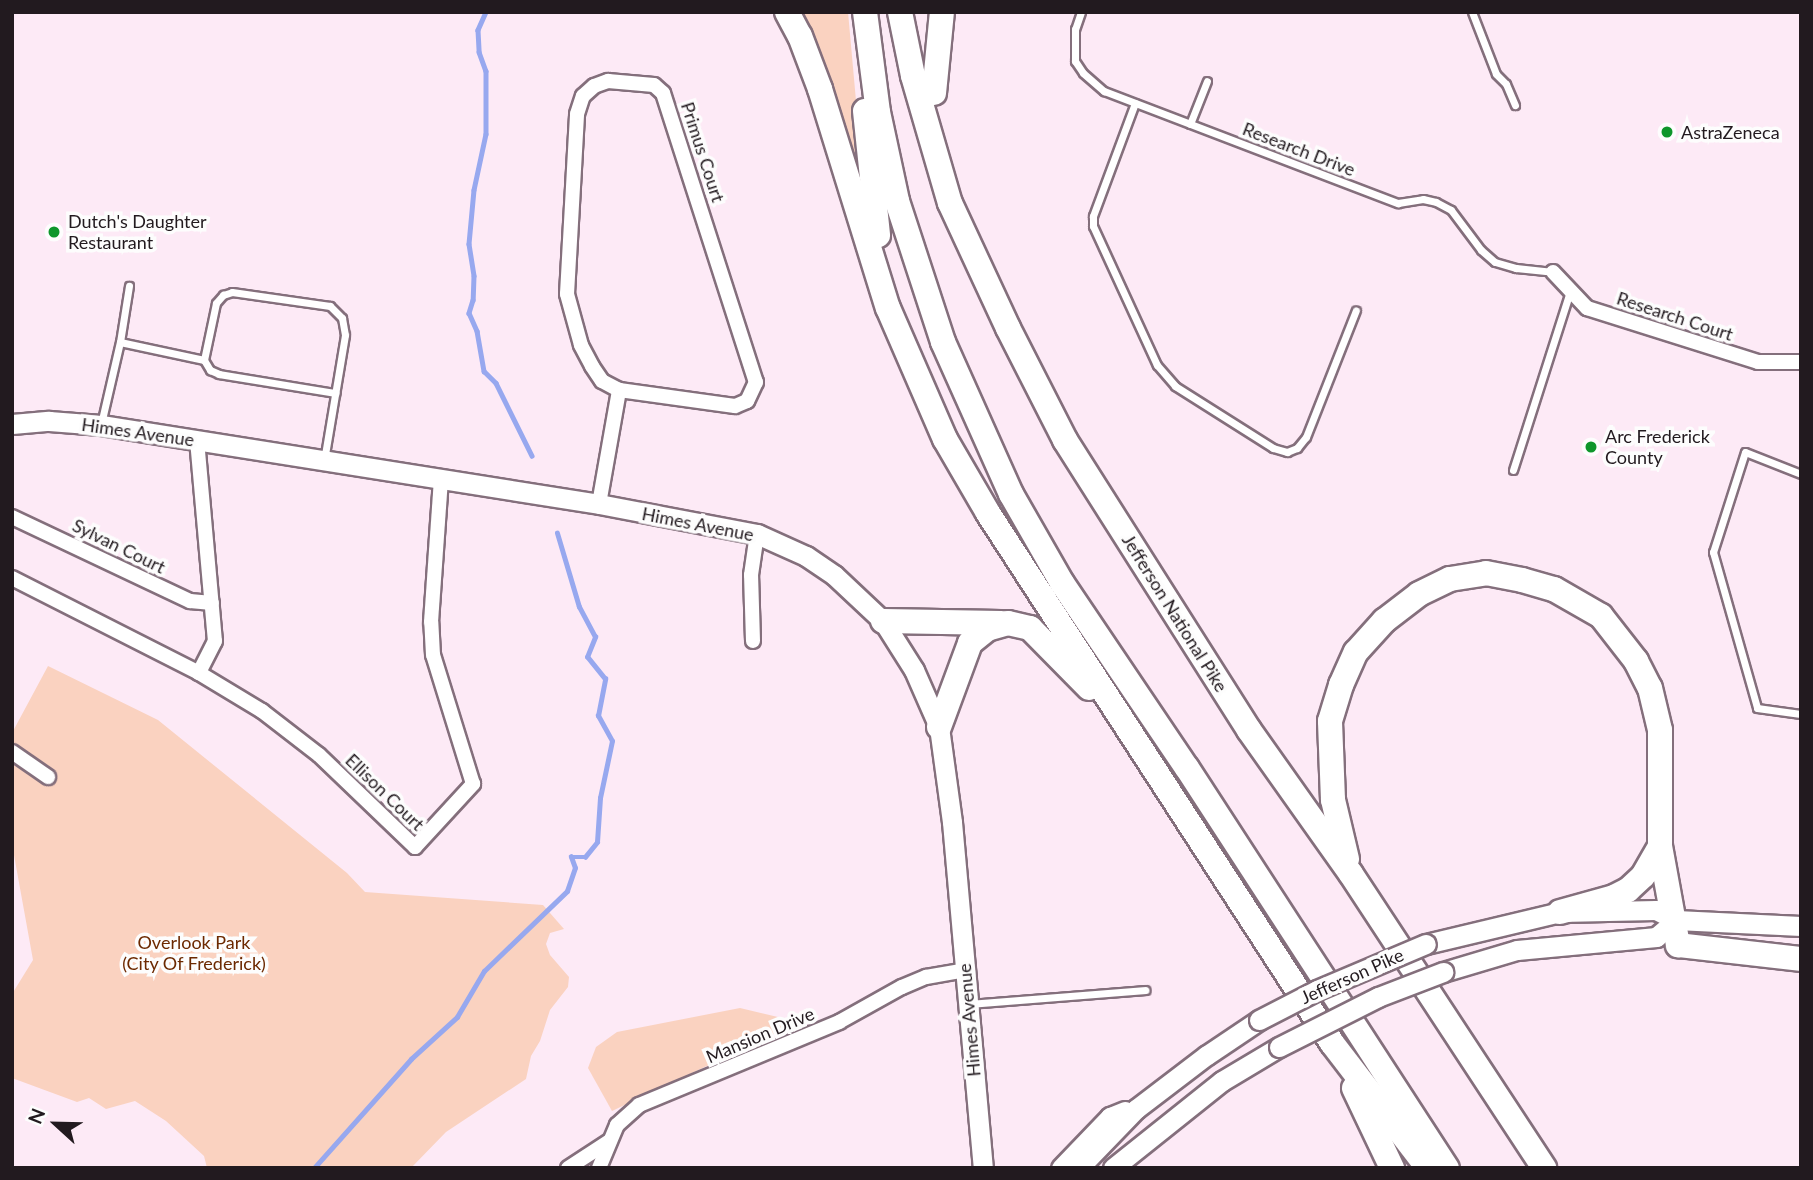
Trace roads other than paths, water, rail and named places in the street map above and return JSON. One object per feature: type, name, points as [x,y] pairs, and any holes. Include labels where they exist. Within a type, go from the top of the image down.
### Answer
[{"type":"highway","points":[[787,12],[800,36],[820,89],[887,308],[945,439],[988,513],[1332,1043],[1428,1168]]},
{"type":"highway","points":[[864,12],[869,167],[887,308]]},
{"type":"highway","points":[[864,12],[878,112],[897,201],[943,342],[1011,494],[1062,583],[1187,768],[1447,1168]]},
{"type":"highway","name":"Jefferson National Pike","points":[[900,12],[928,131],[950,202],[965,228],[1008,328],[1065,440],[1249,730],[1351,874],[1544,1168]]},
{"type":"highway","points":[[916,12],[962,201],[965,228]]},
{"type":"highway","points":[[934,93],[942,12]]},
{"type":"highway","points":[[1351,874],[1333,800],[1329,750],[1330,722],[1341,685],[1356,652],[1384,621],[1419,594],[1450,579],[1486,573],[1554,589],[1581,602],[1601,616],[1636,661],[1650,688],[1660,730],[1660,846],[1676,920],[1678,945],[1801,960]]},
{"type":"highway","points":[[883,621],[1008,623],[1030,628],[1137,739]]},
{"type":"highway","points":[[939,727],[960,664],[970,643],[987,629],[1008,623]]},
{"type":"highway","points":[[1560,912],[1628,890],[1643,876],[1660,846]]},
{"type":"highway","points":[[1332,1043],[1392,1168]]},
{"type":"highway","points":[[1483,1074],[1561,1168]]},
{"type":"main road","name":"Himes Avenue","points":[[12,424],[49,421],[101,425],[599,504],[757,534],[806,556],[857,594],[883,621],[914,670],[939,727],[983,1166]]},
{"type":"main road","name":"Jefferson Pike","points":[[1079,1168],[1136,1109],[1207,1055],[1259,1020],[1317,990],[1426,944],[1560,912],[1656,910],[1676,920],[1801,926]]},
{"type":"main road","name":"Jefferson Pike","points":[[1113,1168],[1222,1081],[1279,1047],[1378,997],[1443,972],[1517,950],[1656,937],[1676,920]]},
{"type":"main road","points":[[1061,1168],[1110,1117],[1136,1109]]},
{"type":"street","name":"Primus Court","points":[[608,81],[654,85],[663,93],[756,382],[747,401],[735,405],[619,390],[602,381],[592,366],[581,345],[567,294],[577,114],[583,96],[594,86],[608,81]]},
{"type":"street","name":"Research Court","points":[[1553,272],[1587,308],[1758,362],[1801,362]]},
{"type":"street","points":[[599,504],[619,390]]},
{"type":"street","points":[[12,578],[199,673],[215,640],[197,440]]},
{"type":"street","name":"Ellison Court","points":[[199,673],[262,711],[319,755],[415,847],[474,784],[433,655],[431,622],[441,480]]},
{"type":"street","name":"Sylvan Court","points":[[12,517],[190,601],[212,603]]},
{"type":"street","points":[[753,641],[751,575],[757,534]]},
{"type":"street","points":[[12,752],[48,777]]},
{"type":"street","name":"Mansion Drive","points":[[599,1168],[617,1125],[639,1105],[839,1021],[926,977],[965,970]]},
{"type":"street","points":[[568,1168],[608,1142]]},
{"type":"lane","name":"Research Drive","points":[[1081,12],[1074,46],[1075,61],[1083,73],[1104,91],[1398,203],[1423,199],[1436,202],[1451,210],[1481,250],[1495,262],[1516,268],[1553,272]]},
{"type":"lane","points":[[1472,12],[1496,74],[1506,84],[1515,105]]},
{"type":"lane","points":[[1190,124],[1206,82]]},
{"type":"lane","points":[[1135,103],[1093,216],[1093,226],[1157,365],[1175,386],[1273,448],[1287,452],[1297,448],[1306,437],[1356,310]]},
{"type":"lane","points":[[101,425],[120,342],[129,286]]},
{"type":"lane","points":[[1513,470],[1570,291]]},
{"type":"lane","points":[[324,461],[345,335],[342,318],[330,306],[232,292],[223,295],[216,303],[204,360],[210,370],[219,374],[335,393]]},
{"type":"lane","points":[[120,342],[204,360]]},
{"type":"lane","points":[[1801,474],[1745,452],[1713,552],[1757,708],[1801,714]]},
{"type":"lane","points":[[968,1004],[1145,990]]},
{"type":"waterway","points":[[486,12],[478,30],[479,52],[486,71],[486,134],[474,190],[469,244],[474,276],[473,300],[469,313],[477,331],[484,371],[496,383],[532,456]]},
{"type":"waterway","points":[[314,1168],[411,1059],[457,1017],[484,971],[567,891],[575,868],[571,857],[585,857],[597,842],[600,798],[612,741],[598,716],[605,679],[587,657],[595,637],[579,607],[557,533]]},
{"type":"place","name":"AstraZeneca","points":[[1667,132]]},
{"type":"place","name":"Dutch's Daughter Restaurant","points":[[54,232]]},
{"type":"place","name":"Arc Frederick County","points":[[1591,447]]},
{"type":"park label","name":"Overlook Park (City Of Frederick)","points":[[194,953]]}]
